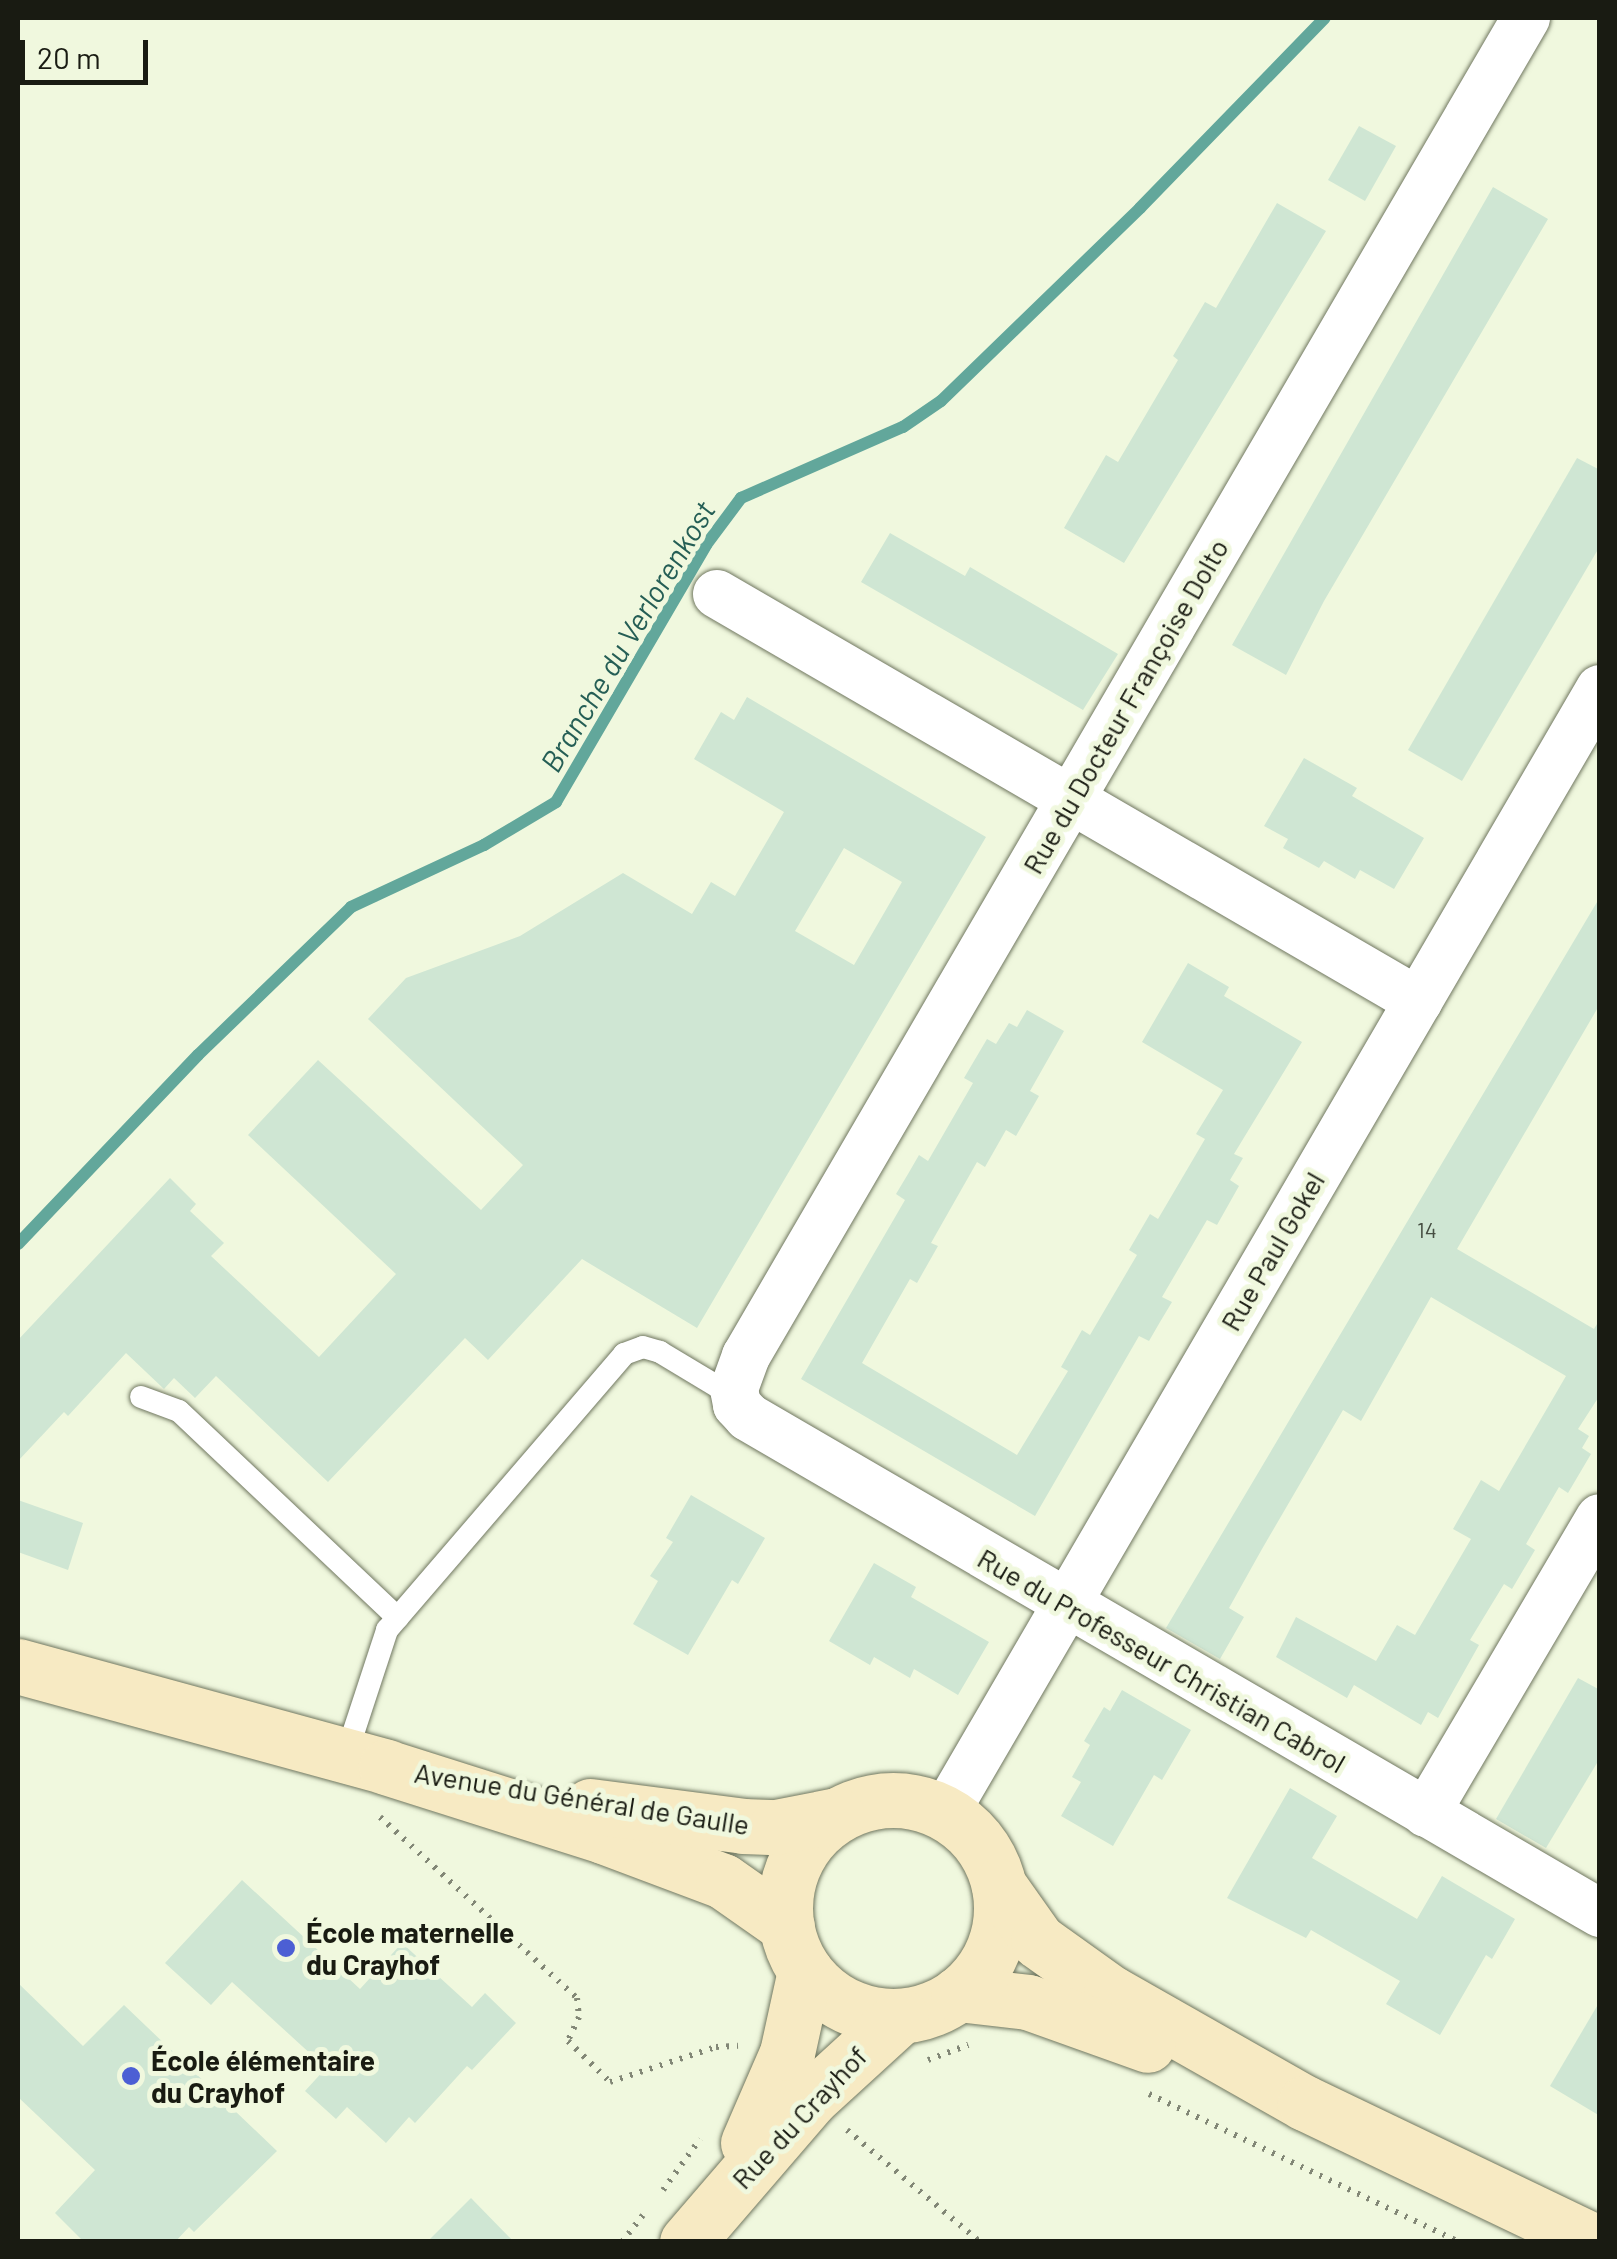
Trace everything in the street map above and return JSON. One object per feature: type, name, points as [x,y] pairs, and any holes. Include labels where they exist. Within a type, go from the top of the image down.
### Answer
[{"type":"street","name":"Rue du Docteur Françoise Dolto","points":[[735,1397],[746,1356],[1526,18]]},
{"type":"street","points":[[718,594],[1418,1001]]},
{"type":"street","name":"Rue Paul Gokel","points":[[945,1813],[1600,689]]},
{"type":"street","name":"Rue du Professeur Christian Cabrol","points":[[735,1397],[748,1417],[1600,1913]]},
{"type":"street","points":[[1426,1813],[1600,1518]]},
{"type":"street","name":"Avenue du Général de Gaulle","points":[[18,1666],[368,1778],[706,1873],[736,1888],[796,1949]]},
{"type":"street","name":"Avenue du Général de Gaulle","points":[[368,1778],[696,1822],[776,1826],[837,1815]]},
{"type":"street","points":[[999,1886],[1000,1921],[991,1954],[958,1994],[936,2008],[900,2016],[851,2008],[829,1995],[796,1949],[786,1893],[796,1860],[810,1838],[837,1815],[882,1800],[914,1802],[945,1813],[982,1848],[999,1886],[1038,1941],[1072,1969],[1305,2104],[1596,2242]]},
{"type":"street","name":"Rue du Crayhof","points":[[673,2218],[746,2146],[779,2074],[796,1949]]},
{"type":"street","points":[[958,1994],[1004,1998],[1054,2010],[1305,2104]]},
{"type":"street","name":"Rue du Crayhof","points":[[673,2218],[900,2016]]},
{"type":"lane","points":[[368,1778],[380,1640],[630,1349],[660,1352],[735,1397]]},
{"type":"lane","points":[[141,1397],[179,1411],[398,1618]]},
{"type":"path","points":[[368,1778],[577,1998],[579,2017],[568,2041],[610,2082],[716,2047],[738,2046],[752,2053]]},
{"type":"path","points":[[1147,2093],[1459,2242]]},
{"type":"path","points":[[838,2122],[980,2242]]},
{"type":"path","points":[[622,2242],[673,2218],[708,2127]]},
{"type":"building","points":[[1359,126],[1396,146],[1365,201],[1328,180]]},
{"type":"building","points":[[1493,187],[1548,219],[1324,601],[1286,675],[1232,645]]},
{"type":"building","points":[[1277,203],[1326,231],[1124,563],[1064,528],[1106,455],[1118,462],[1178,360],[1173,356],[1205,302],[1216,308]]},
{"type":"building","points":[[1577,458],[1600,470],[1600,546],[1462,781],[1408,750]]},
{"type":"building","points":[[890,533],[965,576],[970,567],[1118,654],[1083,710],[861,582]]},
{"type":"building","points":[[747,697],[986,837],[697,1328],[582,1259],[488,1360],[465,1338],[328,1482],[216,1376],[195,1398],[174,1378],[164,1389],[126,1353],[68,1416],[64,1412],[18,1461],[18,1340],[170,1178],[196,1204],[190,1211],[224,1243],[211,1256],[319,1357],[396,1274],[248,1135],[318,1060],[481,1210],[523,1165],[368,1019],[406,978],[520,936],[623,873],[692,914],[711,882],[735,896],[784,812],[694,759],[721,712],[734,720]],"holes":[[[844,848],[902,882],[854,965],[795,931]]]},
{"type":"building","points":[[1304,758],[1357,788],[1352,796],[1424,838],[1394,889],[1360,870],[1355,879],[1324,861],[1319,868],[1283,848],[1288,839],[1264,826]]},
{"type":"building","points":[[1600,897],[1600,1004],[1457,1249],[1594,1329],[1600,1319],[1600,1395],[1578,1429],[1589,1436],[1582,1448],[1591,1454],[1568,1493],[1559,1487],[1526,1544],[1535,1550],[1512,1589],[1504,1584],[1470,1640],[1479,1645],[1438,1718],[1428,1712],[1421,1725],[1354,1685],[1347,1698],[1276,1657],[1296,1617],[1376,1661],[1397,1625],[1415,1635],[1471,1539],[1453,1529],[1481,1480],[1499,1491],[1566,1376],[1431,1297],[1361,1421],[1343,1410],[1229,1608],[1244,1617],[1220,1659],[1166,1628]]},
{"type":"building","points":[[1188,963],[1229,987],[1224,996],[1302,1042],[1234,1154],[1243,1158],[1230,1180],[1239,1186],[1217,1225],[1207,1220],[1162,1297],[1172,1302],[1149,1341],[1139,1336],[1035,1516],[801,1379],[905,1200],[896,1194],[919,1155],[928,1161],[973,1083],[964,1078],[987,1039],[996,1044],[1009,1023],[1017,1027],[1027,1010],[1064,1031],[1030,1091],[1039,1096],[1016,1136],[1006,1130],[985,1167],[977,1162],[931,1243],[938,1246],[917,1283],[910,1279],[862,1363],[1017,1455],[1068,1371],[1061,1367],[1082,1330],[1090,1335],[1137,1255],[1129,1250],[1150,1214],[1158,1219],[1205,1139],[1196,1134],[1223,1090],[1142,1042]]},
{"type":"building","points":[[691,1495],[765,1538],[738,1584],[732,1580],[688,1655],[633,1624],[658,1581],[650,1576],[673,1542],[666,1538]]},
{"type":"building","points":[[18,1500],[83,1523],[68,1570],[18,1552]]},
{"type":"building","points":[[874,1563],[916,1587],[911,1597],[989,1642],[958,1695],[914,1669],[910,1678],[874,1657],[870,1665],[829,1641]]},
{"type":"building","points":[[1578,1678],[1600,1690],[1600,1758],[1546,1848],[1496,1819]]},
{"type":"building","points":[[1122,1690],[1191,1730],[1162,1780],[1154,1775],[1113,1846],[1061,1816],[1081,1782],[1072,1777],[1090,1745],[1084,1741],[1104,1707],[1110,1711]]},
{"type":"building","points":[[1290,1788],[1337,1816],[1312,1858],[1417,1919],[1442,1876],[1515,1919],[1492,1959],[1486,1955],[1440,2035],[1386,2004],[1400,1981],[1311,1930],[1306,1938],[1227,1898]]},
{"type":"building","points":[[242,1880],[360,1989],[402,1943],[472,2007],[485,1993],[516,2023],[472,2070],[467,2066],[415,2123],[409,2117],[386,2143],[347,2107],[336,2119],[305,2091],[326,2068],[232,1982],[211,2005],[165,1963]]},
{"type":"building","name":"École élémentaire du Crayhof","points":[[18,1983],[83,2046],[124,2005],[277,2151],[194,2232],[189,2227],[175,2242],[84,2242],[55,2213],[95,2170],[18,2097]]},
{"type":"building","points":[[1600,2001],[1600,2116],[1550,2086]]},
{"type":"building","points":[[471,2198],[514,2242],[427,2242]]},
{"type":"waterway","name":"Branche du Verlorenkost","points":[[18,1244],[198,1055],[351,907],[484,845],[556,802],[706,545],[741,498],[903,427],[941,401],[1140,208],[1325,18]]},
{"type":"place","name":"École maternelle du Crayhof","points":[[286,1948]]},
{"type":"place","name":"École élémentaire du Crayhof","points":[[131,2076]]}]
